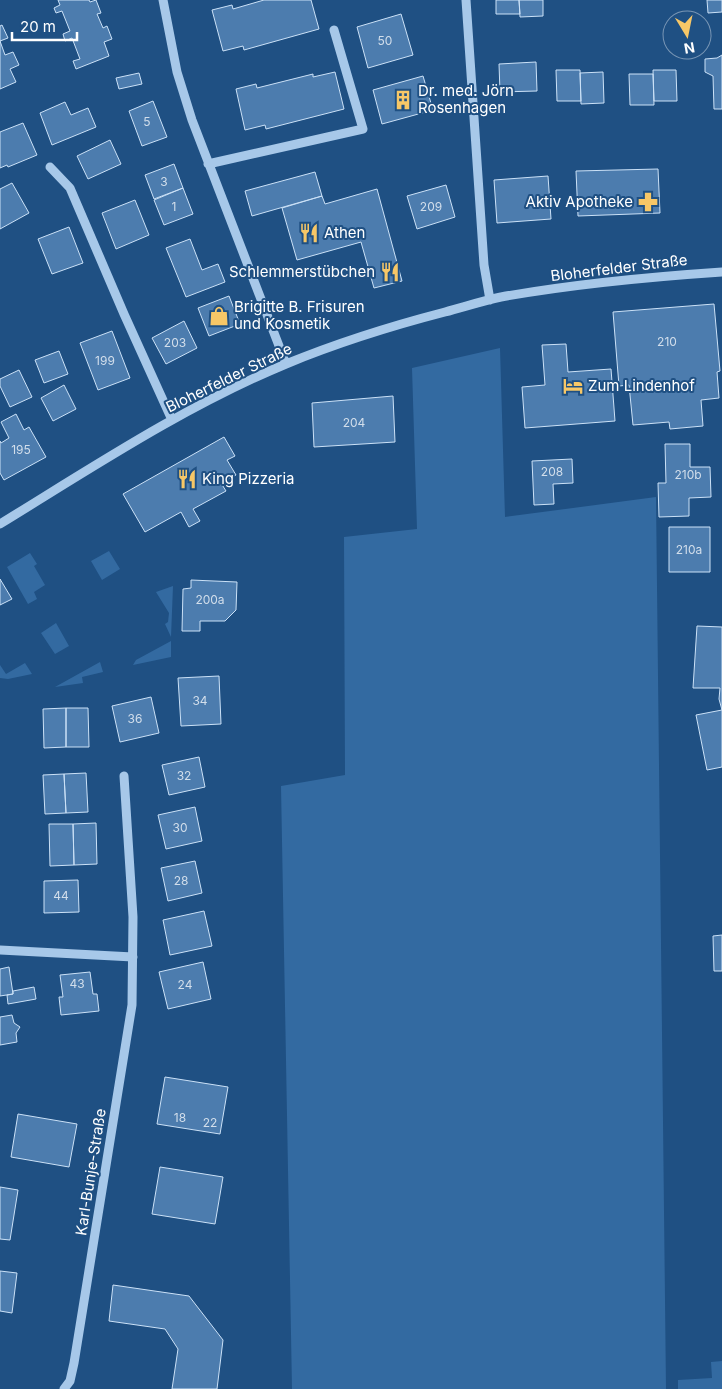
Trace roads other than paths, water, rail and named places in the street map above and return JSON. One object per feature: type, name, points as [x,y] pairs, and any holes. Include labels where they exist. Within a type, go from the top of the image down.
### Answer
[{"type":"street","points":[[163,0],[177,72],[208,164],[286,364]]},
{"type":"street","points":[[466,0],[484,265],[490,300]]},
{"type":"street","points":[[208,164],[363,129],[334,30]]},
{"type":"street","points":[[50,167],[70,188],[172,420]]},
{"type":"street","name":"Bloherfelder Straße","points":[[0,524],[172,420],[223,393],[286,364],[405,322],[490,300],[609,281],[722,272]]},
{"type":"street","name":"Karl-Bunje-Straße","points":[[64,1389],[70,1381],[74,1363],[132,1005],[132,917],[124,776]]},
{"type":"street","points":[[0,950],[132,957]]},
{"type":"place","name":"Dr. med. Jörn Rosenhagen","points":[[403,100]]},
{"type":"place","name":"Aktiv Apotheke","points":[[648,202]]},
{"type":"place","name":"Athen","points":[[309,233]]},
{"type":"place","name":"Schlemmerstübchen","points":[[390,272]]},
{"type":"place","name":"Brigitte B. Frisuren und Kosmetik","points":[[219,316]]},
{"type":"place","name":"Zum Lindenhof","points":[[573,386]]},
{"type":"place","name":"King Pizzeria","points":[[187,479]]}]
